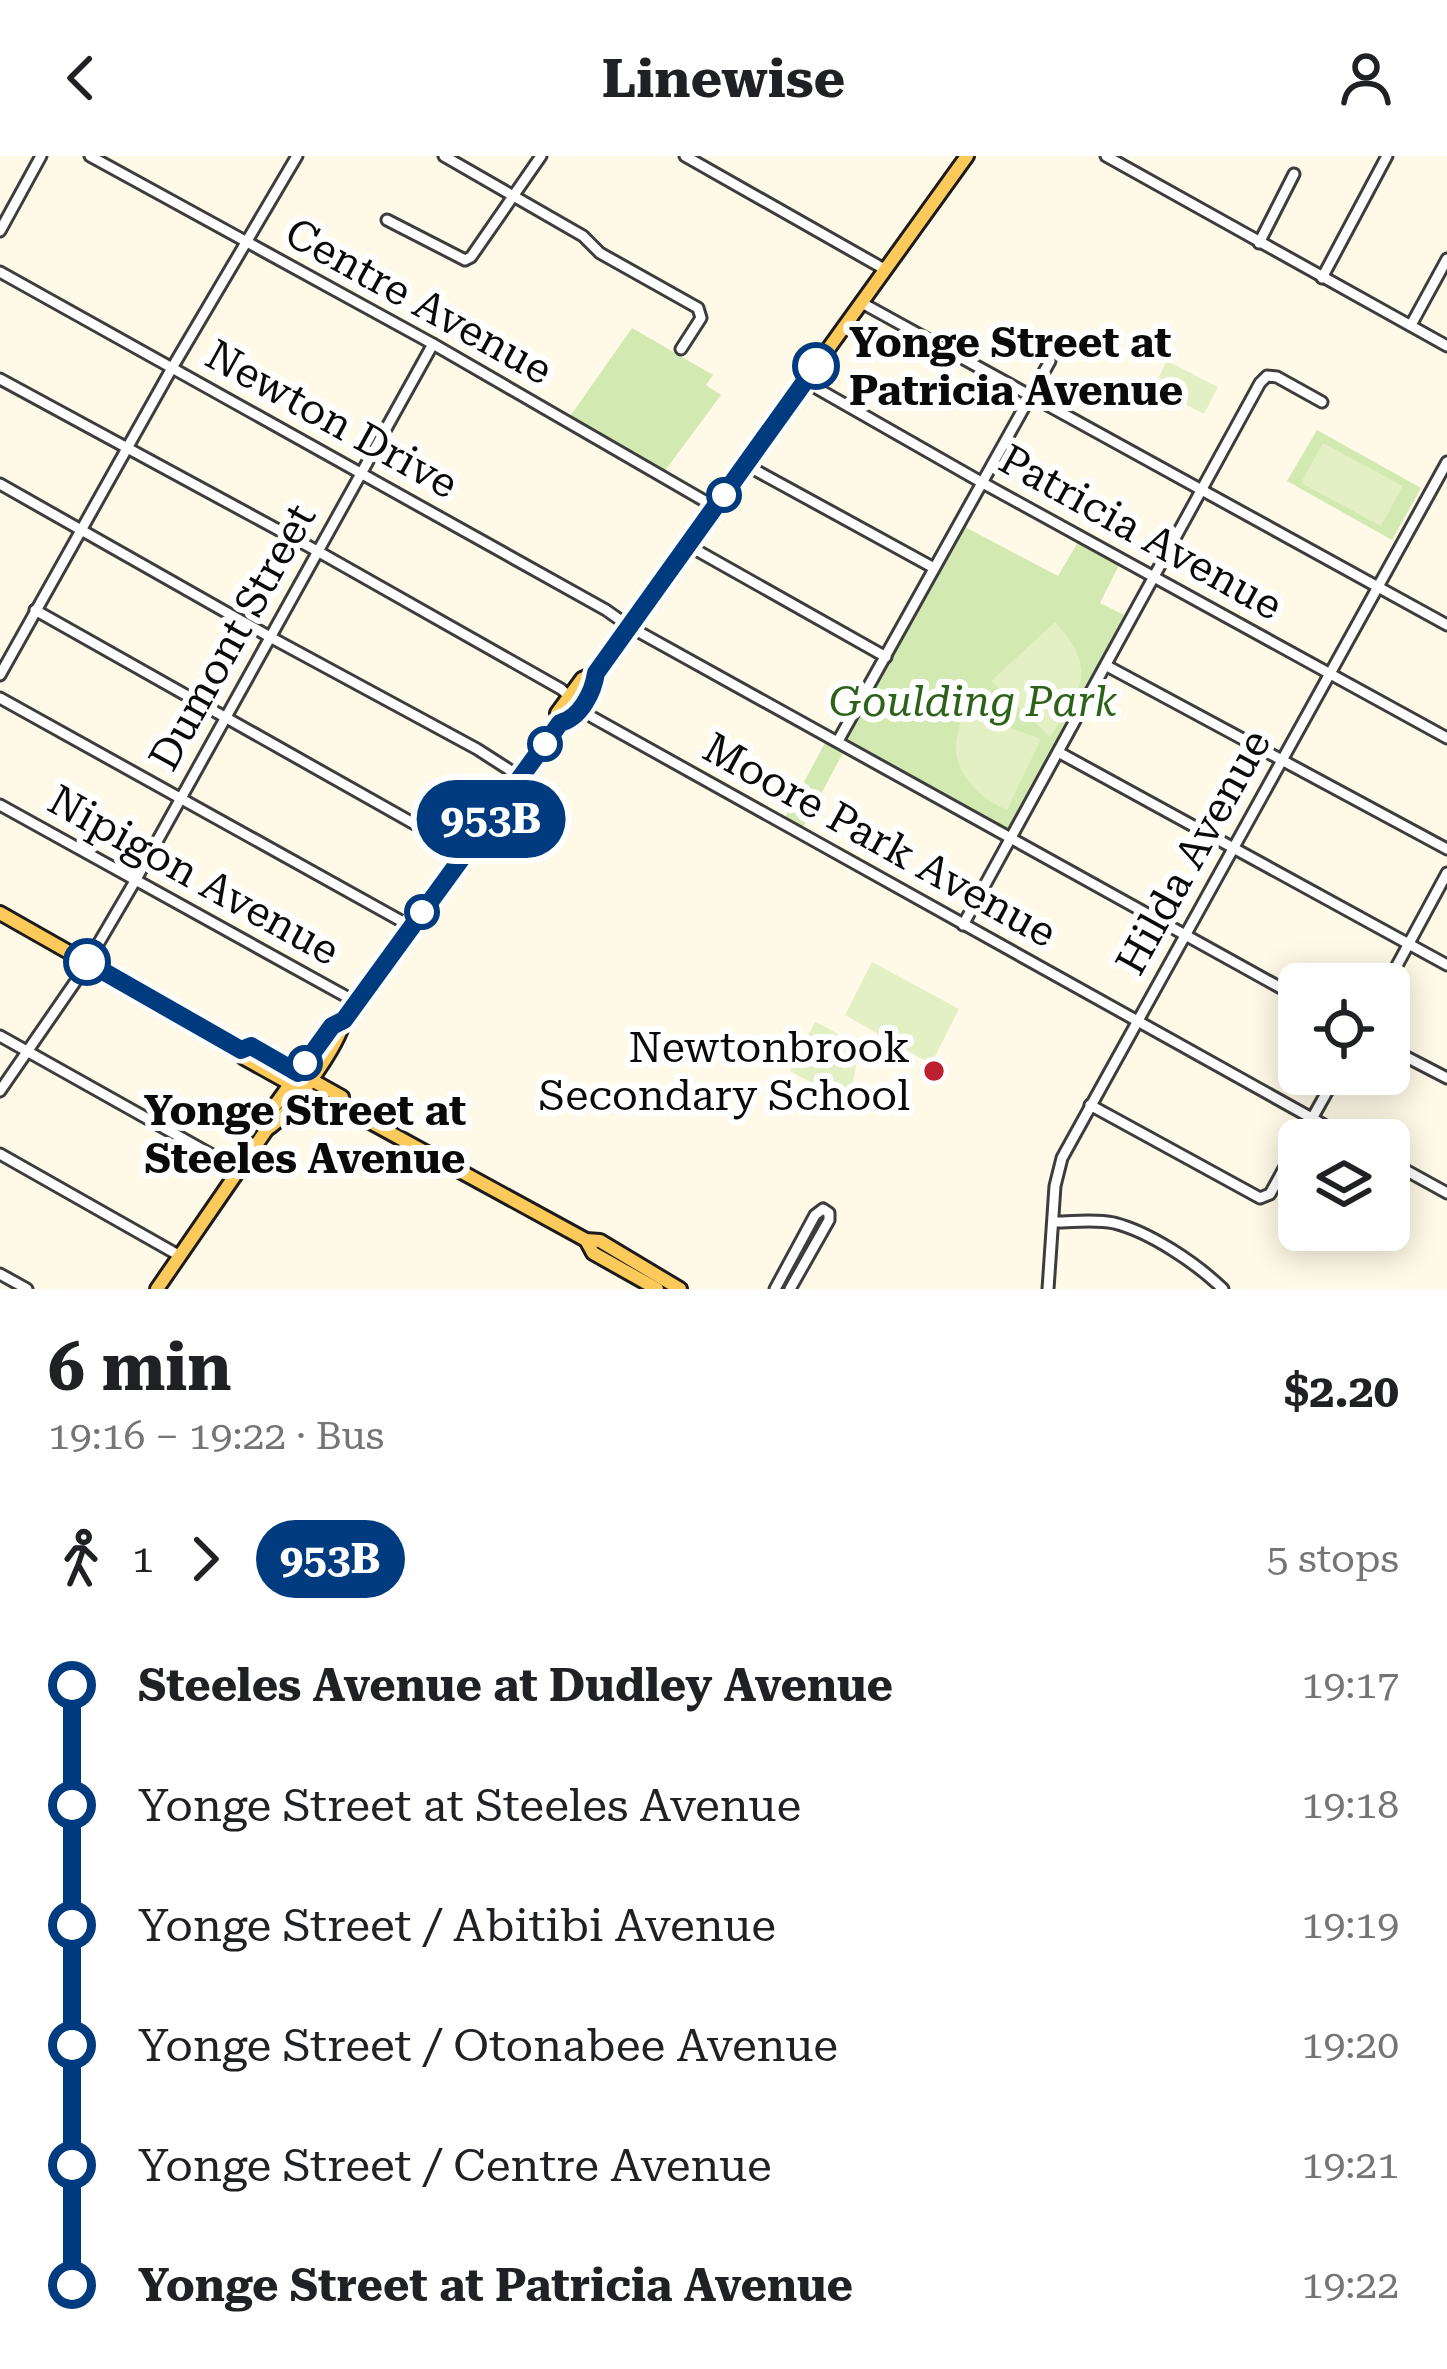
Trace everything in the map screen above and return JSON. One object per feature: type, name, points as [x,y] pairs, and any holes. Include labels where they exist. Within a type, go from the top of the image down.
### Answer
[{"type":"main road","points":[[157,1289],[266,1129],[268,1115],[342,1033],[356,1002],[560,723],[570,720],[582,679],[596,673],[630,627],[967,156]]},
{"type":"main road","points":[[0,913],[241,1050],[244,1058],[342,1096],[352,1112]]},
{"type":"main road","points":[[300,1082],[332,1026],[344,1020]]},
{"type":"main road","points":[[327,1053],[327,1073],[342,1096]]},
{"type":"main road","points":[[300,1082],[340,1112],[352,1112],[586,1240],[593,1253],[680,1289]]},
{"type":"main road","points":[[644,1274],[657,1289]]},
{"type":"street","points":[[0,231],[41,156]]},
{"type":"street","name":"Centre Avenue","points":[[90,156],[434,344],[716,507]]},
{"type":"street","points":[[0,675],[297,156]]},
{"type":"street","points":[[444,156],[698,308],[701,318],[681,349]]},
{"type":"street","points":[[387,220],[465,260],[542,156]]},
{"type":"street","points":[[686,156],[886,270]]},
{"type":"street","points":[[1106,156],[1447,346]]},
{"type":"street","points":[[1322,278],[1387,156]]},
{"type":"street","points":[[1259,243],[1294,174]]},
{"type":"street","points":[[1411,325],[1447,259]]},
{"type":"street","name":"Newton Drive","points":[[0,272],[1278,986]]},
{"type":"street","points":[[862,303],[1447,625]]},
{"type":"street","name":"Dumont Street","points":[[0,1091],[135,881],[434,344]]},
{"type":"street","points":[[838,741],[1050,361]]},
{"type":"street","points":[[963,925],[1267,376],[1322,402]]},
{"type":"street","name":"Moore Park Avenue","points":[[0,379],[319,552],[575,701],[592,716],[1312,1119]]},
{"type":"street","name":"Patricia Avenue","points":[[804,381],[1447,739]]},
{"type":"street","name":"Hilda Avenue","points":[[1048,1289],[1055,1186],[1062,1158],[1447,462]]},
{"type":"street","points":[[746,466],[934,568]]},
{"type":"street","points":[[0,484],[522,778]]},
{"type":"street","points":[[689,546],[886,657]]},
{"type":"street","points":[[35,610],[466,853]]},
{"type":"street","points":[[1107,666],[1447,850]]},
{"type":"street","points":[[0,698],[412,927]]},
{"type":"street","points":[[1060,753],[1447,964]]},
{"type":"street","name":"Nipigon Avenue","points":[[0,806],[356,1002]]},
{"type":"street","points":[[1399,963],[1447,873]]},
{"type":"street","points":[[0,1036],[239,1170]]},
{"type":"street","points":[[1410,1059],[1447,1078]]},
{"type":"street","points":[[1312,1119],[1325,1095]]},
{"type":"street","points":[[1090,1105],[1259,1198],[1270,1193],[1278,1179]]},
{"type":"street","points":[[0,1154],[180,1256]]},
{"type":"street","points":[[1410,1173],[1447,1193]]},
{"type":"street","points":[[775,1289],[823,1209],[829,1213],[823,1231],[790,1289]]},
{"type":"street","points":[[1054,1222],[1112,1222],[1138,1232],[1200,1269],[1223,1289]]},
{"type":"street","points":[[811,1223],[823,1231]]},
{"type":"street","points":[[0,1274],[27,1289]]},
{"type":"green space","points":[[632,328],[713,375],[706,385],[721,395],[664,472],[569,418]]},
{"type":"green space","points":[[1167,361],[1218,387],[1204,414],[1153,388]]},
{"type":"green space","points":[[1317,430],[1421,488],[1392,540],[1287,481]]},
{"type":"green space","points":[[1323,443],[1403,486],[1381,526],[1301,483]]},
{"type":"green space","name":"Goulding Park","points":[[963,526],[1058,576],[1078,542],[1119,565],[1100,603],[1124,615],[1009,829],[847,740]]},
{"type":"green space","points":[[1055,622],[1077,654],[1081,680],[1050,737],[991,681]]},
{"type":"green space","points":[[963,711],[1041,739],[1007,810],[981,794],[962,771],[956,746]]},
{"type":"green space","points":[[826,741],[844,751],[801,831],[783,821]]},
{"type":"green space","points":[[872,962],[959,1009],[931,1064],[845,1015]]},
{"type":"green space","points":[[815,1022],[840,1036],[853,1053],[855,1074],[844,1100],[790,1071]]},
{"type":"bus line","name":"953B","points":[[87,962],[241,1050],[251,1046],[298,1073],[332,1026],[344,1020],[560,723],[570,720],[594,689],[596,673],[816,366]]},
{"type":"place","name":"Yonge Street at Patricia Avenue","points":[[816,366]]},
{"type":"place","name":"Yonge Street at Steeles Avenue","points":[[305,1063]]},
{"type":"place","name":"Newtonbrook Secondary School","points":[[934,1071]]}]
